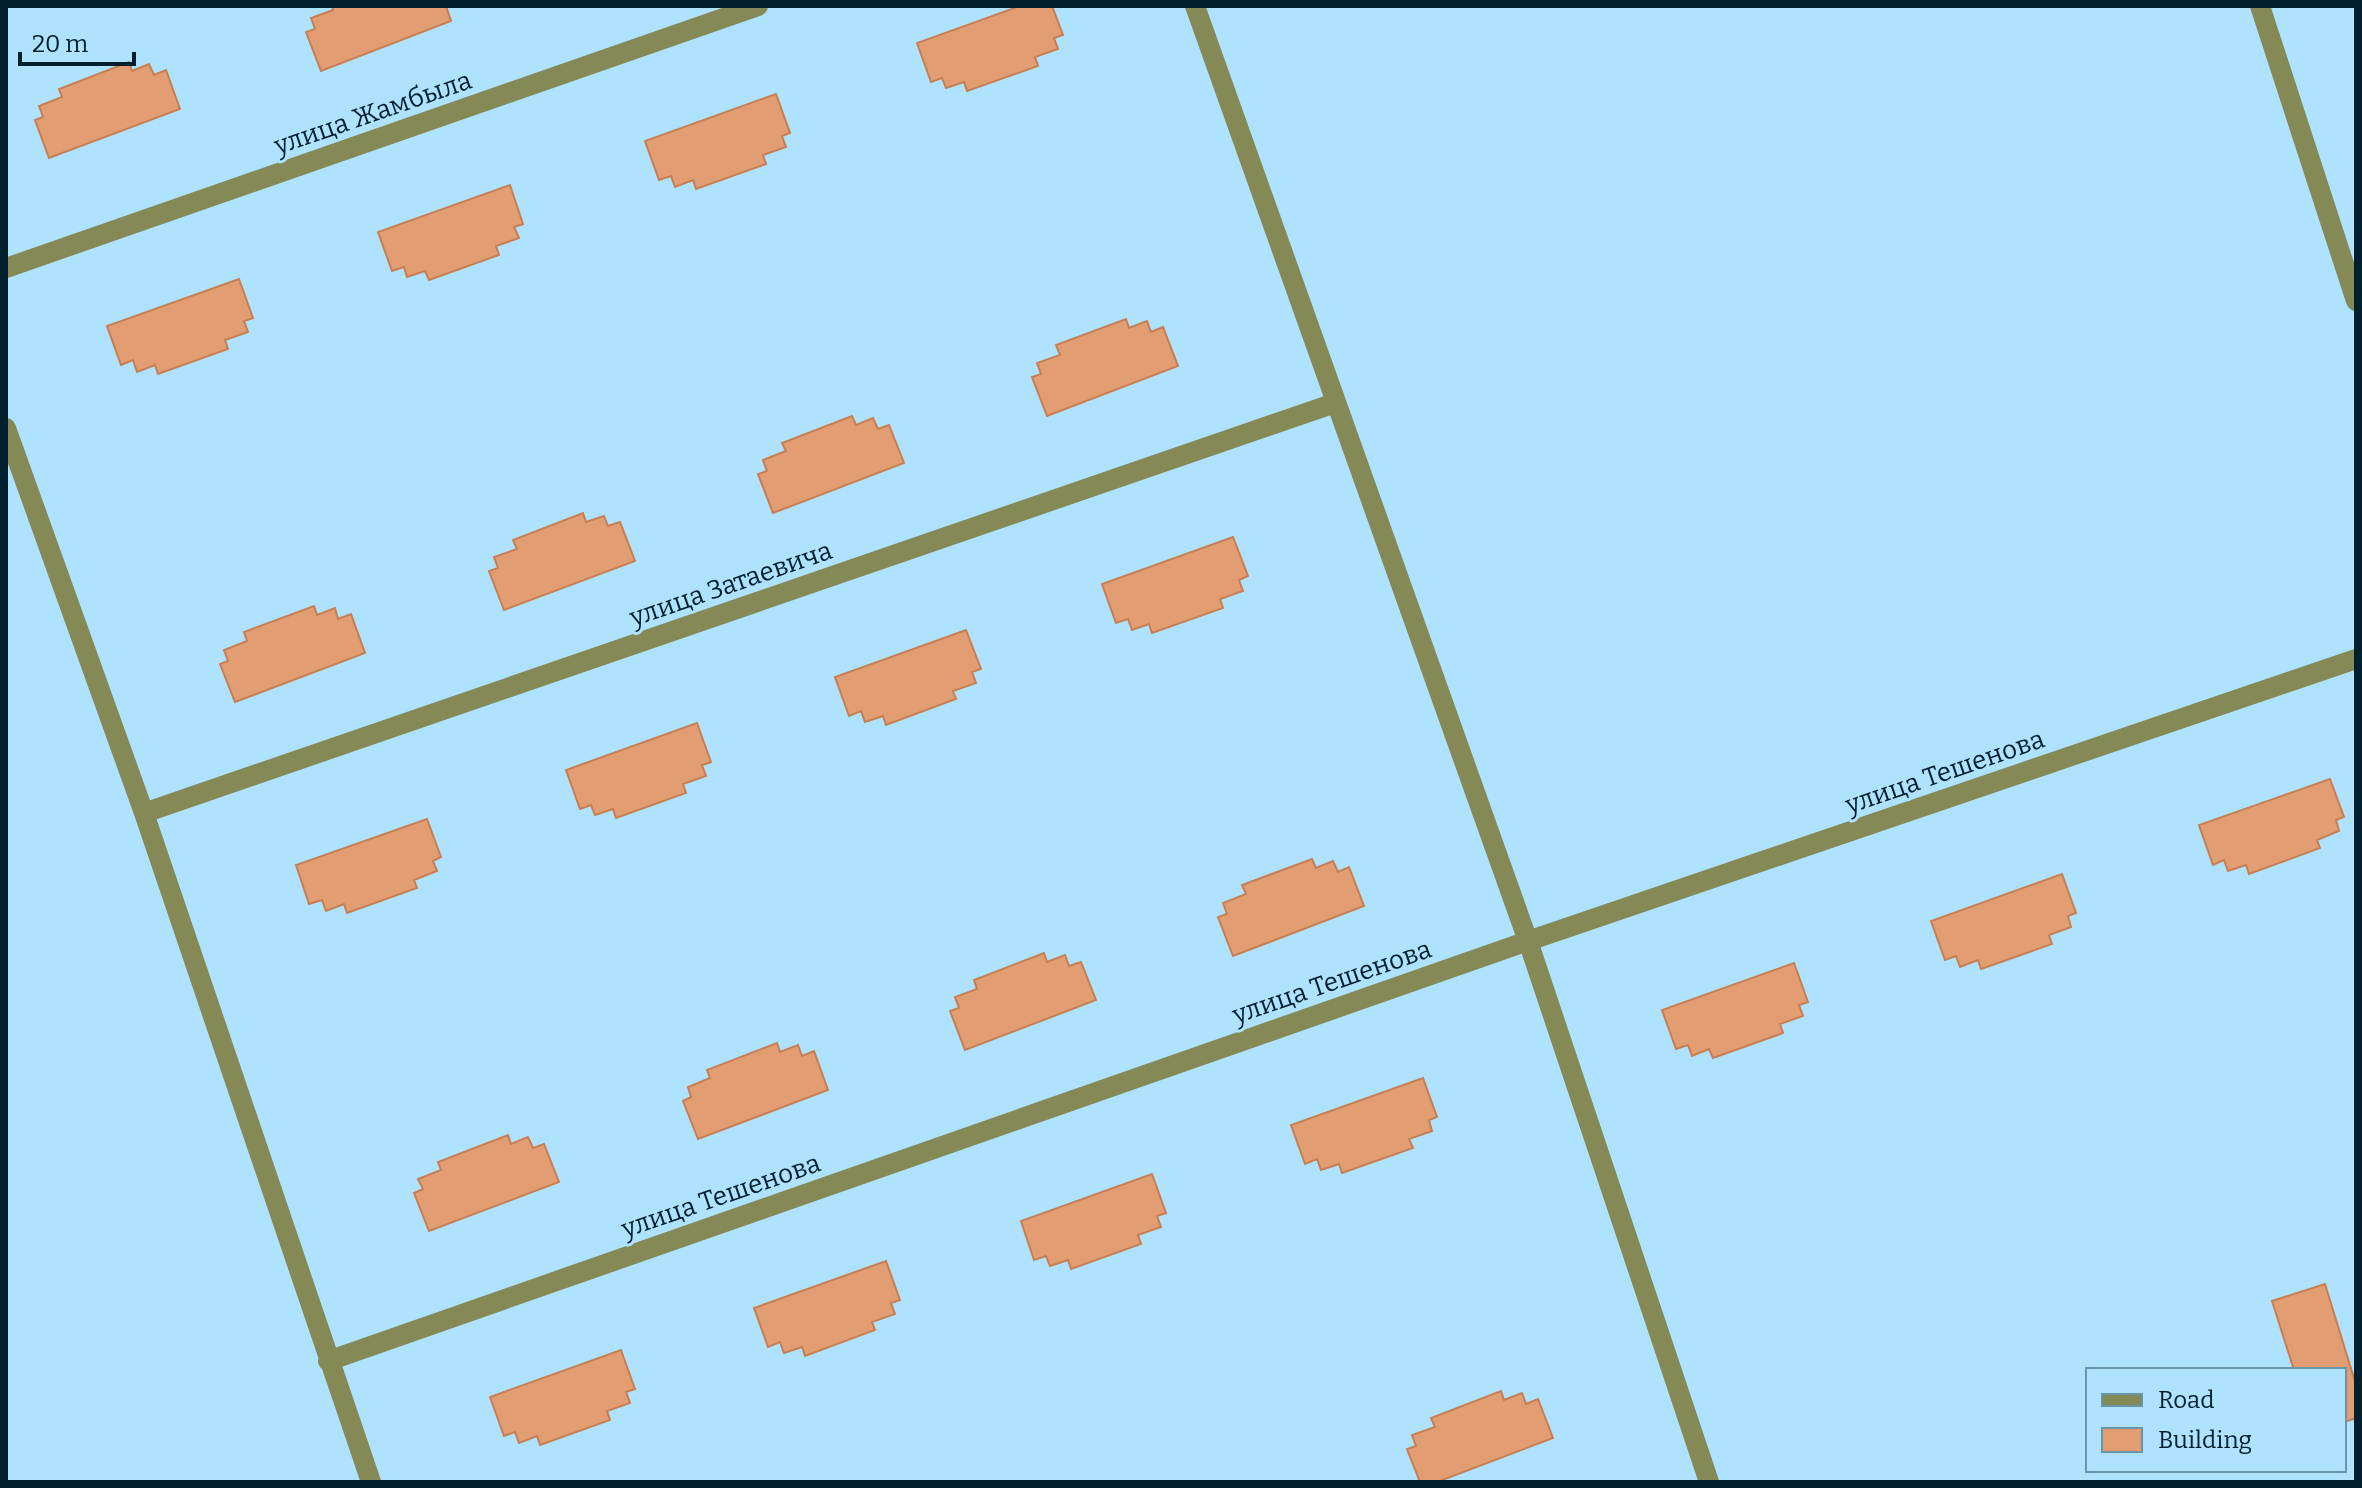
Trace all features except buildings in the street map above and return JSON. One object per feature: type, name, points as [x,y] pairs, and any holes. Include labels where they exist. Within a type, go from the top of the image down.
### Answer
[{"type":"street","name":"улица Жамбыла","points":[[6,268],[758,6]]},
{"type":"street","points":[[1195,6],[1528,941],[1703,1480]]},
{"type":"street","points":[[2260,6],[2356,301]]},
{"type":"street","name":"улица Затаевича","points":[[144,813],[1335,403]]},
{"type":"street","points":[[6,428],[144,813],[371,1482]]},
{"type":"street","name":"улица Тешенова","points":[[328,1361],[1528,941],[2356,659]]}]
